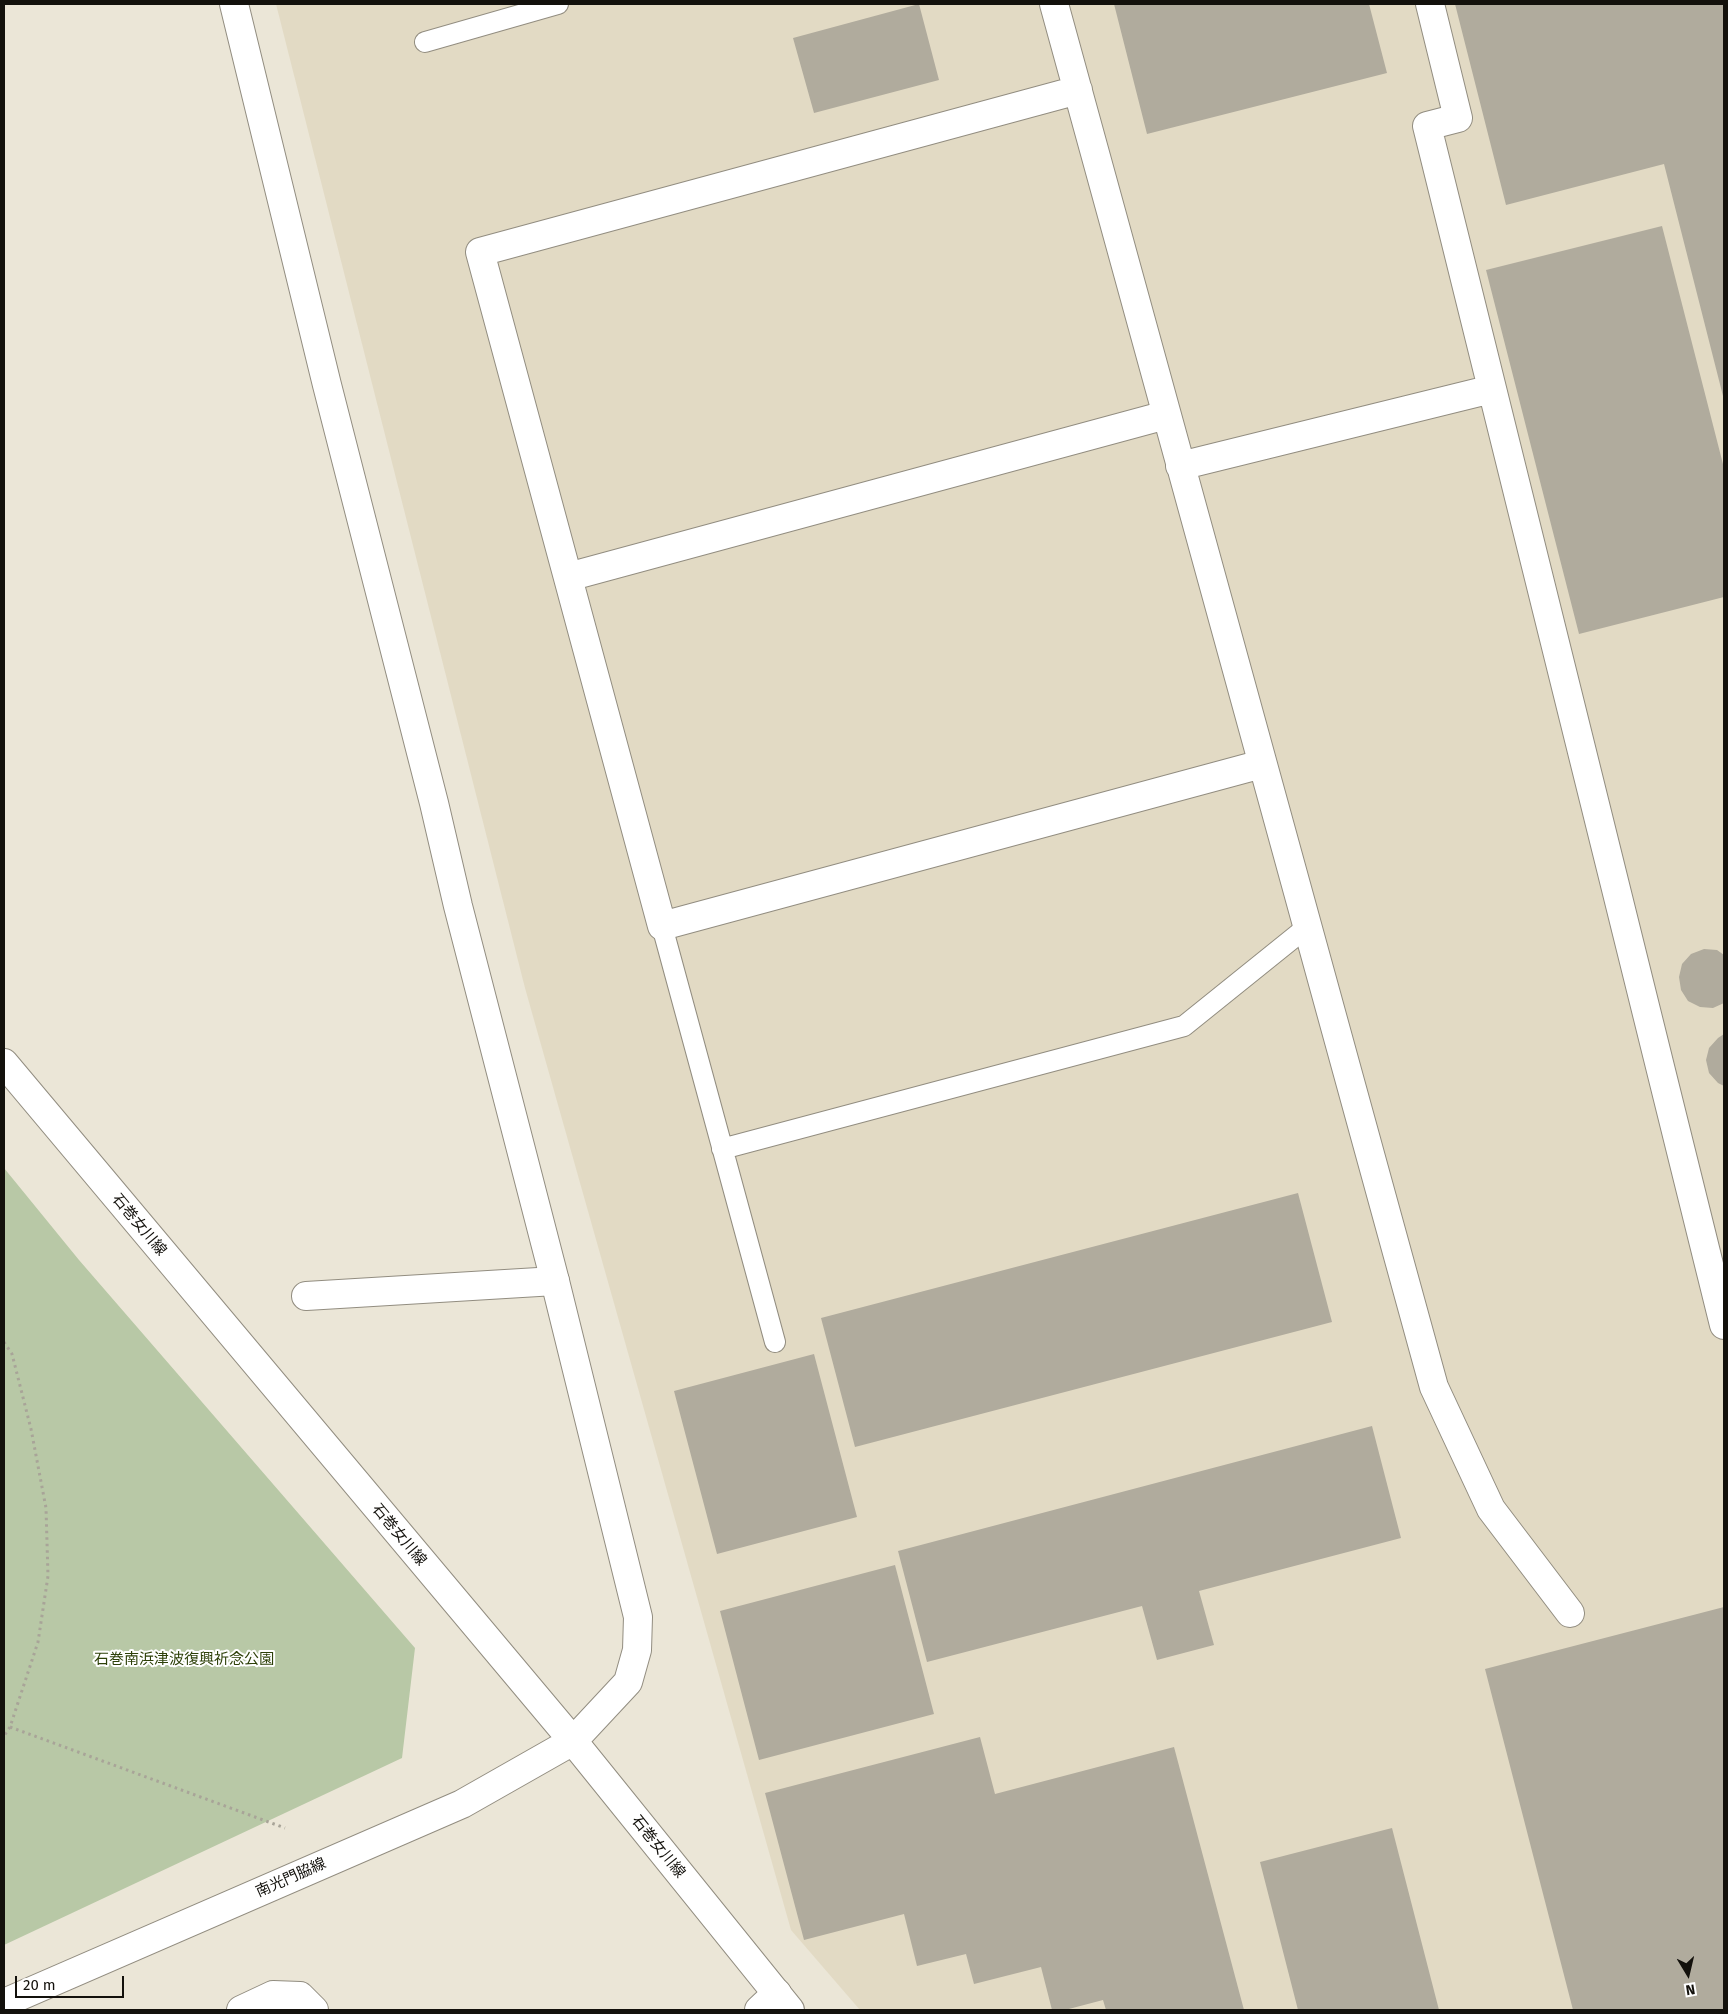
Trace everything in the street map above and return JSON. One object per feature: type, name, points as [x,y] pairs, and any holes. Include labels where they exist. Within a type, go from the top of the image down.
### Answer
[{"type":"street","name":"南光門脇線","points":[[4,2003],[462,1804],[573,1741],[628,1682],[637,1650],[638,1617],[555,1281],[329,394],[234,4]]},
{"type":"street","points":[[1054,4],[1434,1386],[1490,1509],[1570,1613]]},
{"type":"street","points":[[1430,4],[1458,118],[1427,126],[1724,1325]]},
{"type":"street","points":[[1078,90],[480,252],[662,926],[1262,764]]},
{"type":"street","points":[[1180,466],[1492,389]]},
{"type":"street","points":[[568,577],[1166,415]]},
{"type":"street","name":"石巻女川線","points":[[4,1063],[573,1741],[775,2005]]},
{"type":"street","points":[[306,1296],[555,1281]]},
{"type":"street","points":[[241,2010],[273,1995],[300,1996],[314,2010]]},
{"type":"lane","points":[[426,42],[558,4]]},
{"type":"lane","points":[[662,926],[775,1342]]},
{"type":"lane","points":[[722,1149],[1184,1026],[1307,927]]},
{"type":"path","points":[[4,1342],[12,1354],[31,1429],[46,1508],[48,1576],[38,1642],[10,1727],[4,1736]]},
{"type":"path","points":[[10,1727],[285,1828]]},
{"type":"shaded area","points":[[276,4],[1724,4],[1724,2010],[860,2010],[791,1930],[525,988]]},
{"type":"green space","name":"石巻南浜津波復興祈念公園","points":[[4,1168],[79,1260],[415,1648],[402,1758],[4,1945]]},
{"type":"building","points":[[919,4],[939,80],[814,113],[793,38]]},
{"type":"building","points":[[1114,4],[1369,4],[1387,73],[1147,134]]},
{"type":"building","points":[[1455,4],[1724,4],[1724,400],[1664,164],[1506,205]]},
{"type":"building","points":[[1662,226],[1724,468],[1724,597],[1579,634],[1486,270]]},
{"type":"building","points":[[1704,949],[1717,950],[1724,955],[1724,1003],[1713,1008],[1700,1007],[1688,1001],[1681,990],[1679,977],[1682,964],[1691,954]]},
{"type":"building","points":[[1724,1034],[1724,1086],[1718,1083],[1709,1073],[1706,1060],[1709,1048]]},
{"type":"building","points":[[1298,1193],[1332,1322],[855,1447],[821,1318]]},
{"type":"building","points":[[814,1354],[857,1517],[717,1554],[674,1391]]},
{"type":"building","points":[[1372,1426],[1401,1538],[1199,1591],[1214,1645],[1157,1660],[1142,1606],[927,1662],[898,1551]]},
{"type":"building","points":[[895,1565],[934,1714],[759,1760],[720,1611]]},
{"type":"building","points":[[1724,1607],[1724,2010],[1573,2010],[1485,1669]]},
{"type":"building","points":[[980,1737],[995,1794],[1174,1747],[1244,2010],[1106,2010],[1103,2000],[1065,2010],[1052,2010],[1041,1967],[974,1984],[966,1954],[917,1966],[904,1914],[804,1940],[765,1793]]},
{"type":"building","points":[[1392,1828],[1439,2010],[1298,2010],[1260,1862]]}]
